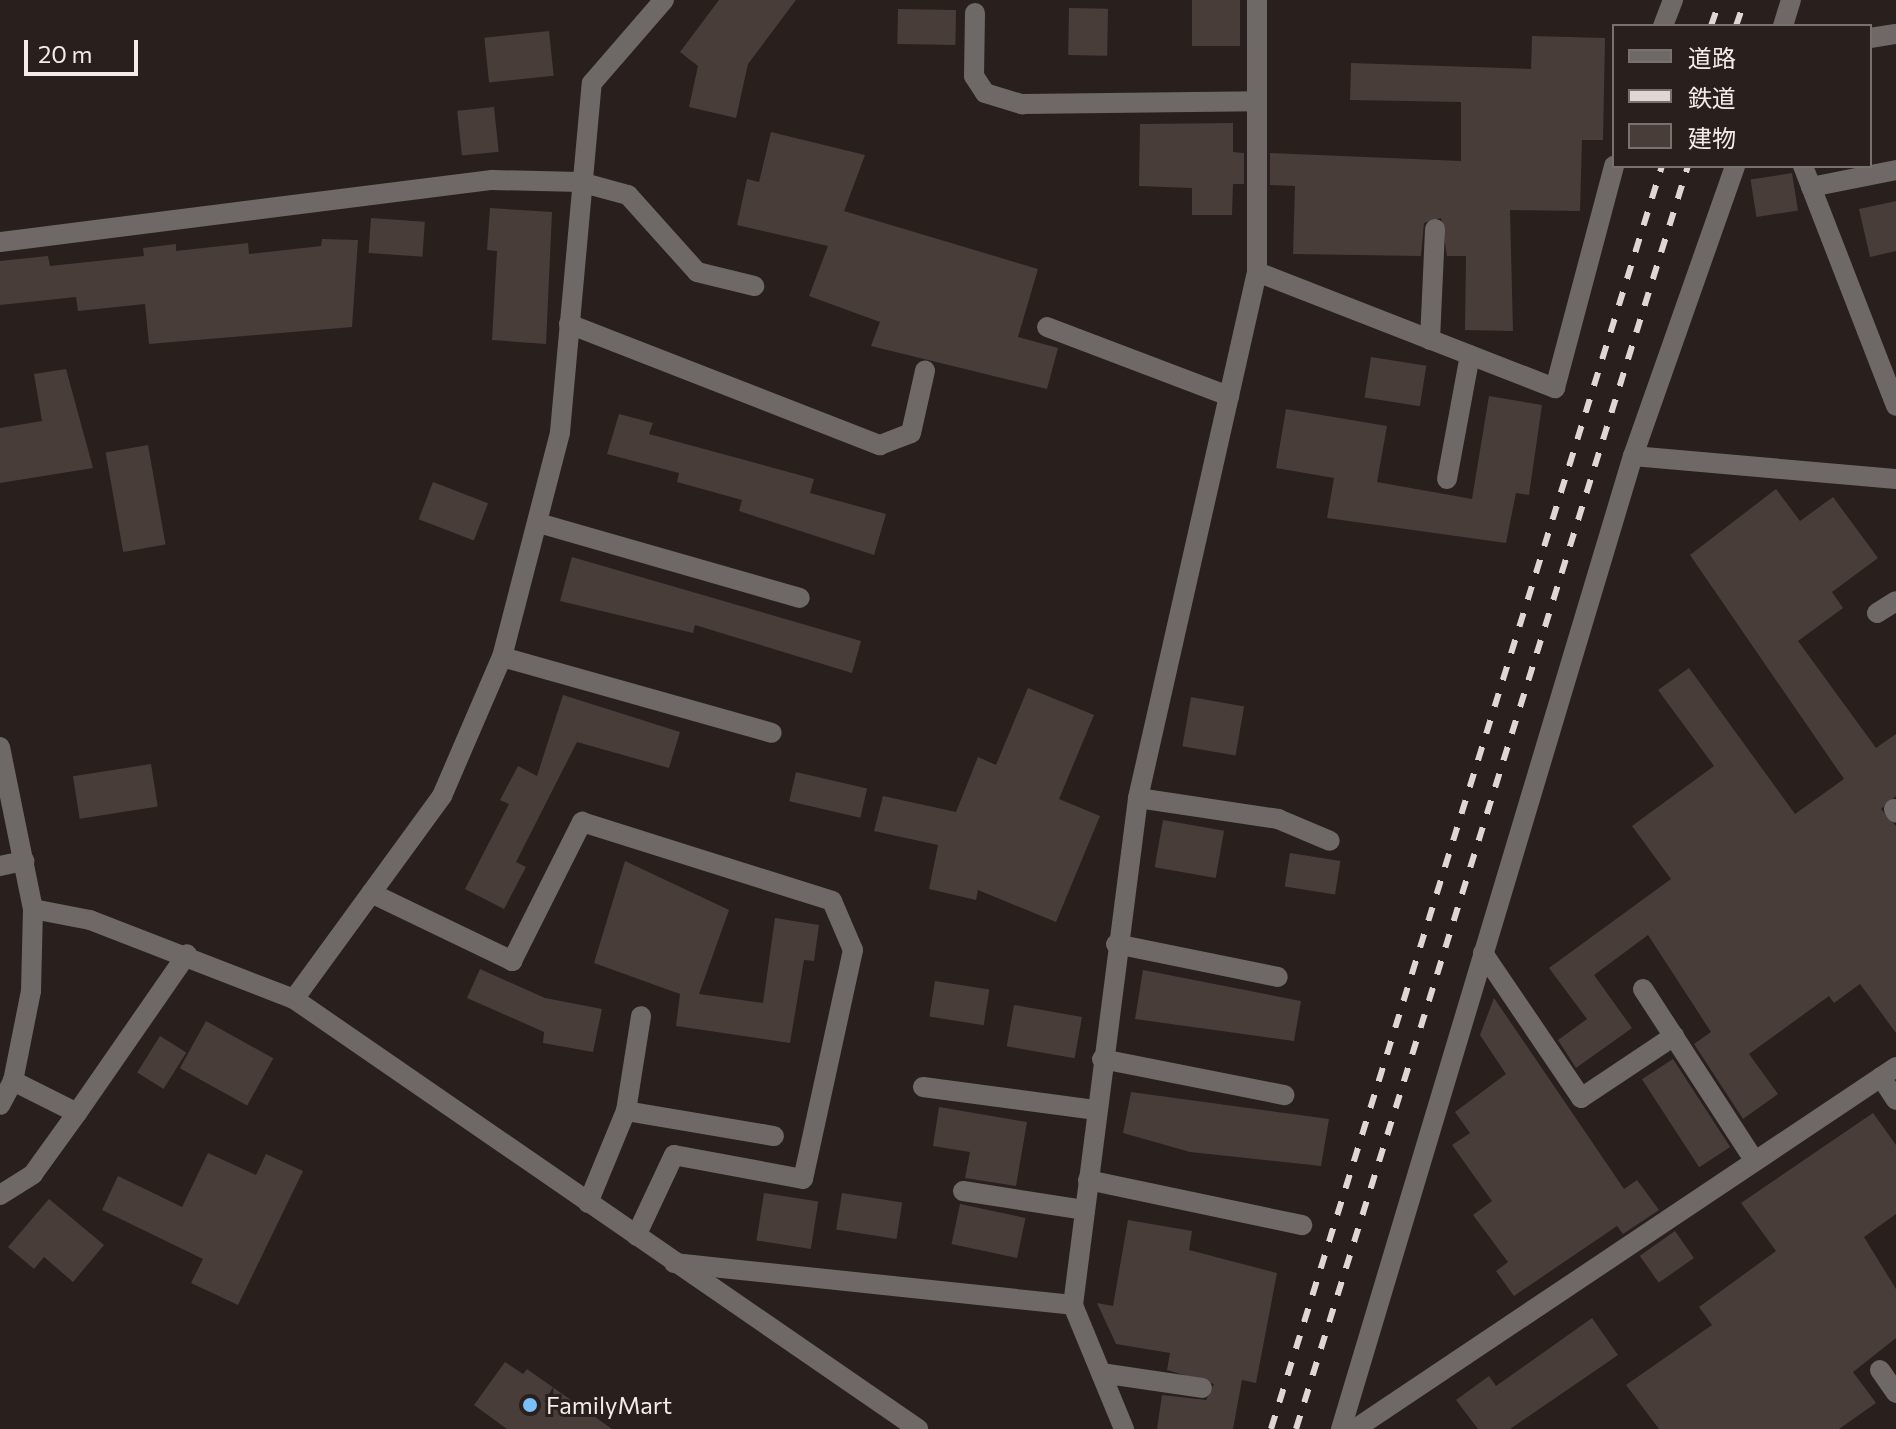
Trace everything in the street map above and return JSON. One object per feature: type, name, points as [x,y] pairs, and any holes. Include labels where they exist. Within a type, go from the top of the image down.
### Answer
[{"type":"street","points":[[294,999],[442,796],[502,657],[542,524],[569,324],[580,182],[592,83],[664,0]]},
{"type":"street","points":[[1124,1429],[1073,1305],[1116,944],[1138,798],[1257,272],[1257,0]]},
{"type":"street","points":[[1664,24],[1673,0]]},
{"type":"street","points":[[1784,24],[1791,0]]},
{"type":"street","points":[[975,13],[974,76],[985,93],[1022,104],[1257,101]]},
{"type":"street","points":[[1872,38],[1896,34]]},
{"type":"street","points":[[1257,272],[1555,388],[1613,168]]},
{"type":"street","points":[[1341,1429],[1633,456],[1734,168]]},
{"type":"street","points":[[1804,168],[1896,406]]},
{"type":"street","points":[[1811,187],[1896,170]]},
{"type":"street","points":[[0,242],[492,180],[580,182],[628,195],[697,272],[754,286]]},
{"type":"street","points":[[1430,340],[1435,229]]},
{"type":"street","points":[[569,324],[880,445],[911,433],[925,371]]},
{"type":"street","points":[[1047,327],[1229,396]]},
{"type":"street","points":[[1447,479],[1470,355]]},
{"type":"street","points":[[1633,456],[1896,479]]},
{"type":"street","points":[[542,524],[800,598]]},
{"type":"street","points":[[1877,613],[1896,601]]},
{"type":"street","points":[[502,657],[772,733]]},
{"type":"street","points":[[0,747],[33,909],[31,991],[13,1081],[0,1105]]},
{"type":"street","points":[[1138,798],[1278,819],[1330,841]]},
{"type":"street","points":[[371,893],[512,961],[582,822],[832,901],[853,950],[803,1179],[674,1155],[636,1236]]},
{"type":"street","points":[[0,866],[24,861]]},
{"type":"street","points":[[33,909],[187,954],[294,999],[918,1429]]},
{"type":"street","points":[[1116,944],[1278,977]]},
{"type":"street","points":[[1483,953],[1581,1098],[1674,1036]]},
{"type":"street","points":[[0,1195],[33,1174],[187,954]]},
{"type":"street","points":[[1643,989],[1754,1160]]},
{"type":"street","points":[[588,1203],[626,1111],[641,1016]]},
{"type":"street","points":[[1102,1059],[1284,1095]]},
{"type":"street","points":[[1355,1429],[1889,1072],[1896,1100]]},
{"type":"street","points":[[13,1081],[77,1113]]},
{"type":"street","points":[[923,1087],[1096,1110]]},
{"type":"street","points":[[626,1111],[774,1136]]},
{"type":"street","points":[[1088,1180],[1302,1225]]},
{"type":"street","points":[[963,1191],[1084,1210]]},
{"type":"street","points":[[674,1263],[1073,1305]]},
{"type":"street","points":[[1880,1370],[1896,1393]]},
{"type":"street","points":[[1101,1373],[1202,1388]]},
{"type":"building","points":[[719,0],[796,0],[748,64],[736,118],[689,107],[698,66],[680,52]]},
{"type":"building","points":[[1192,0],[1240,0],[1240,46],[1192,46]]},
{"type":"building","points":[[1069,8],[1108,9],[1107,56],[1068,55]]},
{"type":"building","points":[[898,9],[956,10],[955,45],[897,44]]},
{"type":"building","points":[[549,31],[554,76],[489,83],[484,38]]},
{"type":"building","points":[[1532,36],[1605,38],[1603,140],[1582,140],[1580,211],[1510,210],[1513,331],[1465,330],[1466,256],[1447,256],[1441,218],[1424,223],[1421,256],[1293,254],[1295,186],[1270,185],[1270,153],[1461,161],[1461,102],[1350,100],[1351,63],[1531,69]]},
{"type":"building","points":[[494,107],[499,152],[462,156],[457,111]]},
{"type":"building","points":[[1233,123],[1233,152],[1244,153],[1244,184],[1233,184],[1232,215],[1192,215],[1192,188],[1139,186],[1140,124]]},
{"type":"building","points":[[771,132],[865,155],[844,211],[1038,269],[1018,337],[1058,348],[1047,389],[871,346],[880,322],[809,296],[828,246],[737,225],[747,179],[759,182]]},
{"type":"building","points":[[1792,173],[1798,211],[1756,217],[1751,180]]},
{"type":"building","points":[[1896,201],[1896,251],[1870,257],[1859,209]]},
{"type":"building","points":[[490,208],[552,212],[546,344],[492,340],[497,251],[487,250]]},
{"type":"building","points":[[371,218],[425,222],[422,257],[369,253]]},
{"type":"building","points":[[322,239],[358,240],[352,327],[149,344],[145,304],[78,311],[76,297],[0,305],[0,261],[48,256],[50,266],[144,256],[143,248],[176,244],[176,251],[248,243],[249,254],[321,246]]},
{"type":"building","points":[[1371,357],[1426,366],[1420,406],[1365,397]]},
{"type":"building","points":[[66,369],[93,468],[0,483],[0,428],[42,421],[34,374]]},
{"type":"building","points":[[1489,396],[1542,405],[1529,495],[1516,493],[1506,543],[1327,518],[1334,478],[1276,468],[1286,409],[1387,426],[1377,482],[1472,499]]},
{"type":"building","points":[[619,414],[653,423],[649,434],[814,479],[810,493],[886,514],[874,555],[739,511],[742,500],[677,482],[679,473],[607,454]]},
{"type":"building","points":[[148,445],[166,544],[123,552],[106,452]]},
{"type":"building","points":[[433,482],[488,503],[474,540],[419,519]]},
{"type":"building","points":[[1776,489],[1800,521],[1833,497],[1878,558],[1832,592],[1843,608],[1798,641],[1876,748],[1896,734],[1896,796],[1881,809],[1896,826],[1896,1033],[1860,984],[1834,1003],[1829,996],[1749,1054],[1778,1094],[1743,1119],[1694,1044],[1711,1032],[1648,935],[1594,975],[1632,1028],[1576,1068],[1558,1040],[1587,1019],[1549,968],[1671,879],[1632,826],[1714,766],[1658,690],[1689,668],[1795,814],[1844,779],[1690,555]]},
{"type":"building","points":[[572,557],[861,641],[852,673],[695,625],[693,633],[560,601]]},
{"type":"building","points":[[1028,688],[1094,715],[1059,799],[1100,816],[1056,922],[978,890],[976,900],[929,889],[938,845],[874,831],[883,796],[956,812],[978,757],[996,765]]},
{"type":"building","points":[[563,695],[680,732],[669,768],[577,742],[516,862],[526,867],[504,909],[465,889],[509,804],[500,800],[518,766],[537,776]]},
{"type":"building","points":[[1191,697],[1244,706],[1235,756],[1182,746]]},
{"type":"building","points":[[151,764],[158,806],[80,819],[73,776]]},
{"type":"building","points":[[796,772],[867,788],[860,818],[789,801]]},
{"type":"building","points":[[1163,820],[1224,831],[1216,878],[1155,867]]},
{"type":"building","points":[[1290,853],[1340,861],[1335,895],[1285,887]]},
{"type":"building","points":[[625,861],[729,910],[699,994],[763,1003],[775,918],[819,925],[814,961],[804,960],[790,1043],[676,1026],[680,994],[594,963]]},
{"type":"building","points":[[480,969],[545,998],[602,1009],[593,1052],[543,1043],[544,1032],[467,998]]},
{"type":"building","points":[[1143,970],[1301,1001],[1294,1041],[1135,1019]]},
{"type":"building","points":[[935,981],[989,990],[984,1025],[929,1017]]},
{"type":"building","points":[[1494,998],[1624,1189],[1637,1180],[1659,1210],[1623,1234],[1617,1226],[1514,1296],[1496,1271],[1508,1262],[1473,1215],[1492,1201],[1452,1145],[1470,1133],[1455,1112],[1506,1074],[1480,1035]]},
{"type":"building","points":[[1014,1005],[1082,1017],[1075,1058],[1007,1046]]},
{"type":"building","points":[[206,1021],[273,1058],[247,1106],[180,1068]]},
{"type":"building","points":[[160,1036],[186,1052],[164,1089],[137,1072]]},
{"type":"building","points":[[1673,1059],[1730,1147],[1699,1167],[1642,1079]]},
{"type":"building","points":[[1131,1092],[1329,1119],[1321,1166],[1190,1152],[1123,1133]]},
{"type":"building","points":[[939,1107],[1027,1122],[1016,1186],[965,1178],[970,1152],[933,1146]]},
{"type":"building","points":[[1873,1113],[1896,1145],[1896,1214],[1864,1237],[1896,1289],[1896,1338],[1853,1372],[1876,1403],[1839,1429],[1659,1429],[1626,1385],[1712,1325],[1699,1307],[1776,1251],[1741,1203]]},
{"type":"building","points":[[208,1153],[256,1175],[266,1154],[303,1171],[238,1305],[191,1283],[203,1259],[102,1210],[118,1176],[182,1207]]},
{"type":"building","points":[[764,1193],[818,1202],[811,1249],[756,1240]]},
{"type":"building","points":[[842,1193],[902,1203],[896,1239],[836,1230]]},
{"type":"building","points":[[49,1199],[104,1245],[73,1282],[44,1257],[34,1269],[8,1247]]},
{"type":"building","points":[[960,1204],[1026,1218],[1017,1258],[951,1244]]},
{"type":"building","points":[[1128,1220],[1192,1231],[1189,1250],[1277,1273],[1256,1383],[1242,1380],[1233,1429],[1157,1429],[1162,1395],[1206,1400],[1214,1384],[1167,1370],[1170,1353],[1116,1344],[1097,1303],[1113,1306]]},
{"type":"building","points":[[1675,1231],[1694,1258],[1659,1283],[1640,1256]]},
{"type":"building","points":[[1592,1318],[1618,1355],[1510,1429],[1478,1429],[1456,1400],[1489,1376],[1496,1386]]},
{"type":"building","points":[[505,1362],[523,1374],[527,1369],[612,1429],[507,1429],[474,1405]]},
{"type":"railway","points":[[1712,24],[1720,0]]},
{"type":"railway","points":[[1737,24],[1745,0]]},
{"type":"railway","points":[[1271,1429],[1661,168]]},
{"type":"railway","points":[[1296,1429],[1687,168]]},
{"type":"place","name":"FamilyMart","points":[[530,1405]]}]
